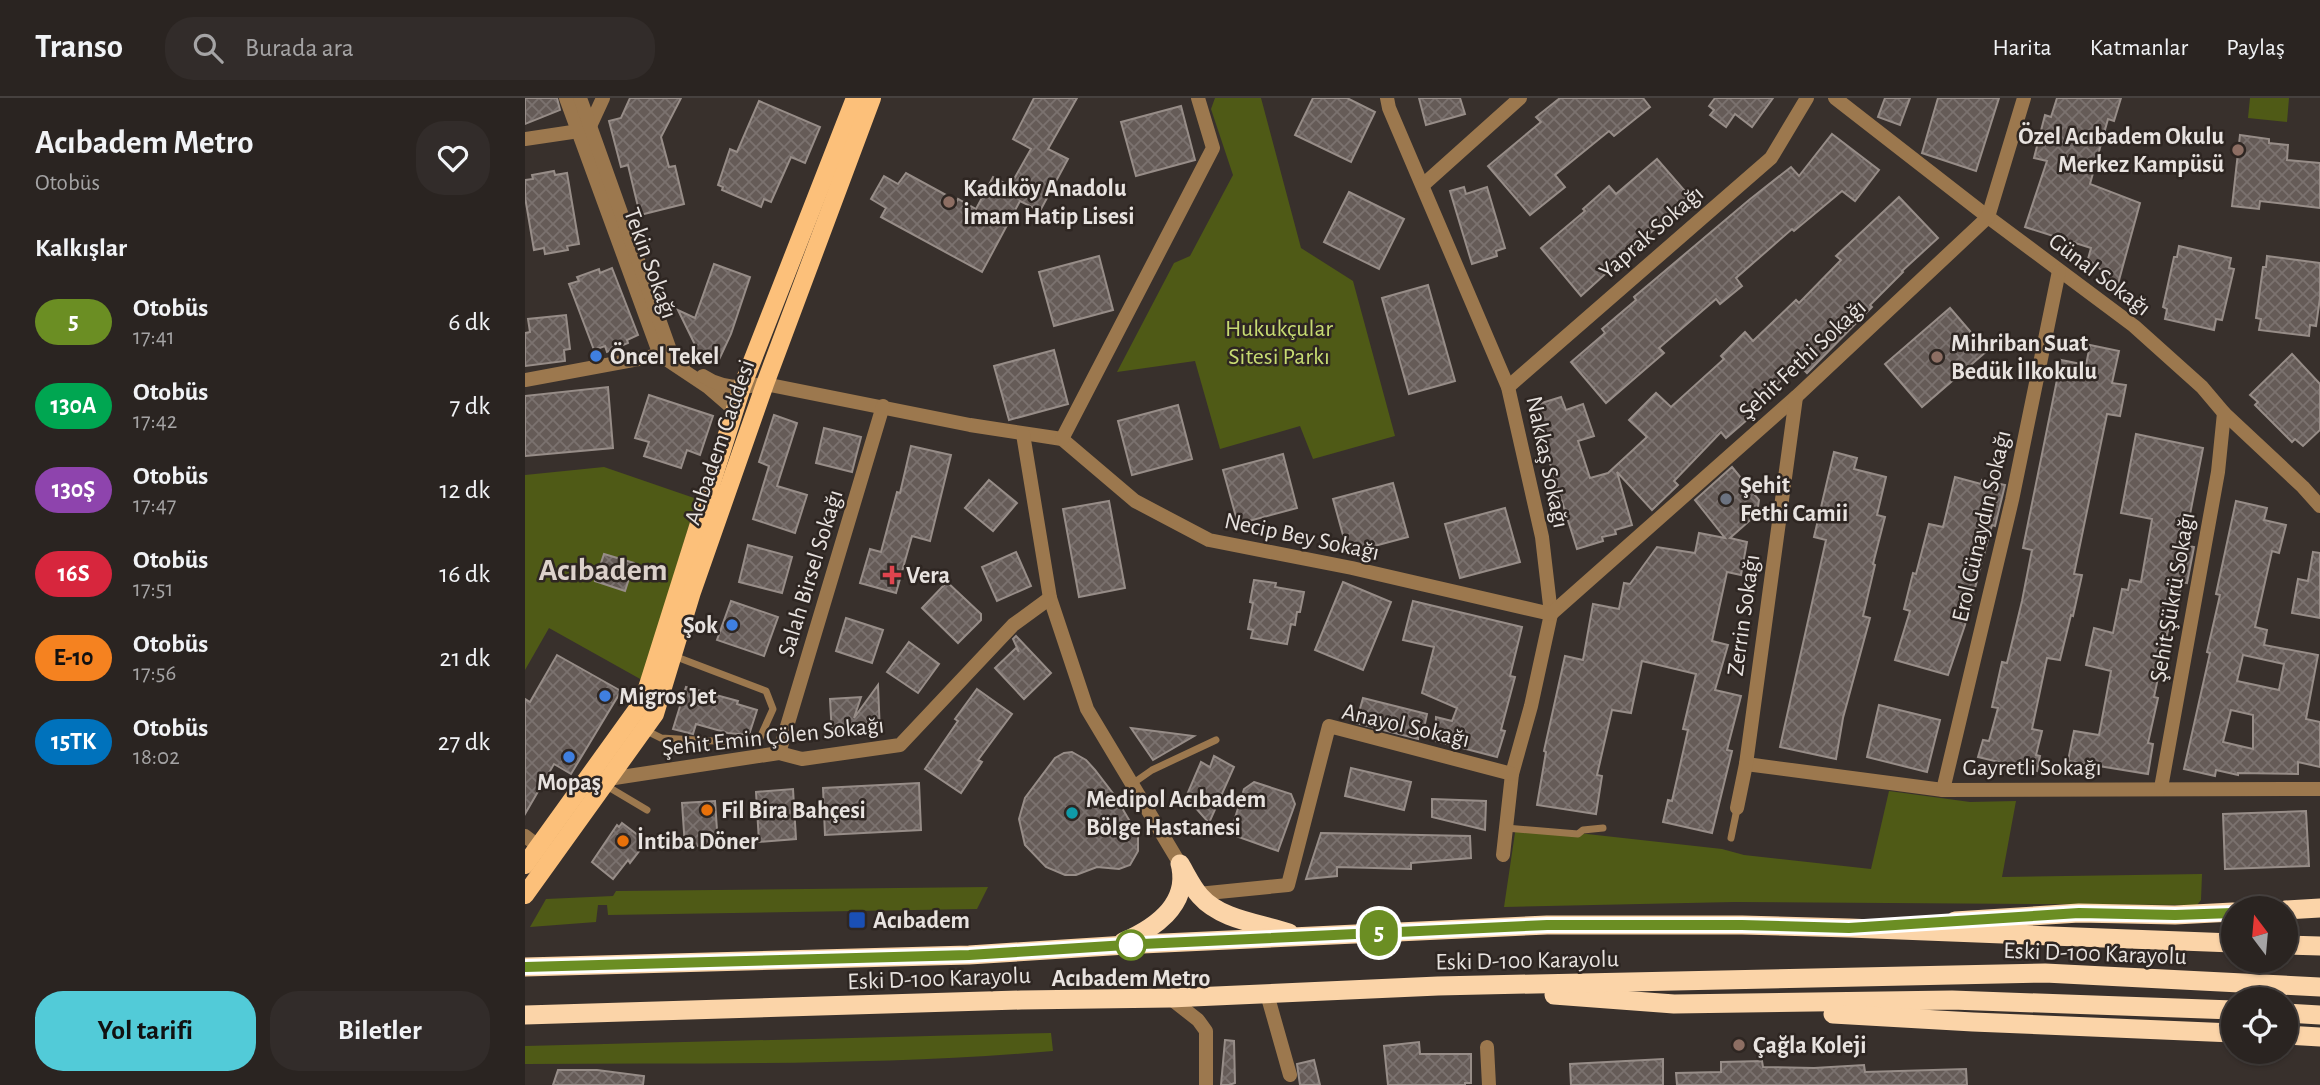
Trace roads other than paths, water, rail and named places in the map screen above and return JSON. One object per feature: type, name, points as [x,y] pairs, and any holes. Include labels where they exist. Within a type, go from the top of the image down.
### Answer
[{"type":"highway","points":[[1180,864],[1198,894],[1210,906],[1231,918],[1254,922],[1300,937]]},
{"type":"highway","points":[[1113,946],[1160,922],[1182,887],[1180,864]]},
{"type":"highway","points":[[2298,909],[2320,908]]},
{"type":"highway","points":[[1849,928],[2079,913],[2175,915],[2221,913]]},
{"type":"highway","name":"Eski D-100 Karayolu","points":[[525,967],[969,955],[1547,925],[1742,925],[2221,943]]},
{"type":"highway","points":[[2298,945],[2320,946]]},
{"type":"highway","name":"Eski D-100 Karayolu","points":[[525,1015],[1170,998],[1438,986],[2045,973],[2320,987]]},
{"type":"highway","points":[[1438,986],[1674,1004],[1973,1022],[2221,1032]]},
{"type":"highway","points":[[1674,1004],[1952,1000],[2221,1010]]},
{"type":"highway","points":[[2298,1014],[2320,1015]]},
{"type":"highway","points":[[2298,1036],[2320,1037]]},
{"type":"main road","name":"Acıbadem Caddesi","points":[[525,865],[643,701],[742,387],[855,98]]},
{"type":"main road","name":"Acıbadem Caddesi","points":[[525,895],[539,846],[606,782],[655,714],[692,592],[765,384],[872,98]]},
{"type":"street","name":"Tekin Sokağı","points":[[566,98],[585,128]]},
{"type":"street","name":"Tekin Sokağı","points":[[580,98],[585,128],[665,353],[730,406],[733,414]]},
{"type":"street","points":[[525,139],[585,128],[603,98]]},
{"type":"street","points":[[742,387],[765,384],[1023,434],[1062,439],[1213,148],[1198,98]]},
{"type":"street","name":"Nakkaş Sokağı","points":[[1387,98],[1509,387],[1542,537],[1551,614],[1531,706],[1512,774],[1503,855]]},
{"type":"street","points":[[1423,185],[1520,98]]},
{"type":"street","name":"Yaprak Sokağı","points":[[1509,387],[1770,159],[1807,98]]},
{"type":"street","name":"Günal Sokağı","points":[[1835,98],[2134,326],[2202,387],[2224,413],[2320,506]]},
{"type":"street","points":[[1988,217],[2024,98]]},
{"type":"street","name":"Şehit Fethi Sokağı","points":[[1551,614],[1796,397],[1988,217]]},
{"type":"street","name":"Erol Günaydın Sokağı","points":[[1943,790],[2012,500],[2059,271]]},
{"type":"street","name":"Tekin Sokağı","points":[[665,353],[711,381],[730,387],[742,387]]},
{"type":"street","points":[[525,380],[665,353]]},
{"type":"street","name":"Zerrin Sokağı","points":[[1737,808],[1746,764],[1796,397]]},
{"type":"street","name":"Salah Birsel Sokağı","points":[[779,753],[883,406]]},
{"type":"street","name":"Şehit Şükrü Sokağı","points":[[2161,788],[2218,472],[2224,413]]},
{"type":"street","points":[[1023,434],[1050,598],[1087,709],[1180,864]]},
{"type":"street","name":"Necip Bey Sokağı","points":[[1062,439],[1135,501],[1209,540],[1352,568],[1551,614]]},
{"type":"street","name":"Şehit Emin Çölen Sokağı","points":[[606,782],[779,753],[802,759],[899,745],[1013,625],[1050,598]]},
{"type":"street","name":"Anayol Sokağı","points":[[1198,894],[1289,885],[1329,726],[1512,774]]},
{"type":"street","name":"Gayretli Sokağı","points":[[1746,764],[1943,790],[2046,792],[2161,788],[2320,789]]},
{"type":"street","points":[[1268,994],[1290,1075]]},
{"type":"street","points":[[1170,998],[1198,1020],[1206,1031],[1206,1085]]},
{"type":"street","points":[[1487,1047],[1489,1085]]},
{"type":"lane","points":[[644,729],[661,738],[731,742],[759,740],[773,709],[766,691],[673,655]]},
{"type":"lane","points":[[1132,784],[1151,770],[1216,740]]},
{"type":"lane","points":[[606,782],[647,810]]},
{"type":"lane","name":"Zerrin Sokağı","points":[[1731,838],[1737,808]]},
{"type":"lane","points":[[1506,828],[1578,834],[1583,830],[1602,828]]},
{"type":"place","name":"Özel Acıbadem Okulu Merkez Kampüsü","points":[[2238,150]]},
{"type":"place","name":"Kadıköy Anadolu İmam Hatip Lisesi","points":[[949,202]]},
{"type":"place","name":"Öncel Tekel","points":[[596,356]]},
{"type":"place","name":"Mihriban Suat Bedük İlkokulu","points":[[1937,357]]},
{"type":"place","name":"Şehit Fethi Camii","points":[[1726,499]]},
{"type":"place","name":"Vera","points":[[892,575]]},
{"type":"place","name":"Şok","points":[[732,625]]},
{"type":"place","name":"Migros Jet","points":[[605,696]]},
{"type":"place","name":"Mopaş","points":[[569,757]]},
{"type":"place","name":"Fil Bira Bahçesi","points":[[707,810]]},
{"type":"place","name":"Medipol Acıbadem Bölge Hastanesi","points":[[1072,813]]},
{"type":"place","name":"İntiba Döner","points":[[623,841]]},
{"type":"place","name":"Acıbadem","points":[[857,920]]},
{"type":"place","name":"Acıbadem Metro","points":[[1131,945]]},
{"type":"place","name":"Çağla Koleji","points":[[1739,1045]]},
{"type":"district","name":"Acıbadem","points":[[603,569]]},
{"type":"park label","name":"Hukukçular Sitesi Parkı","points":[[1279,342]]}]
